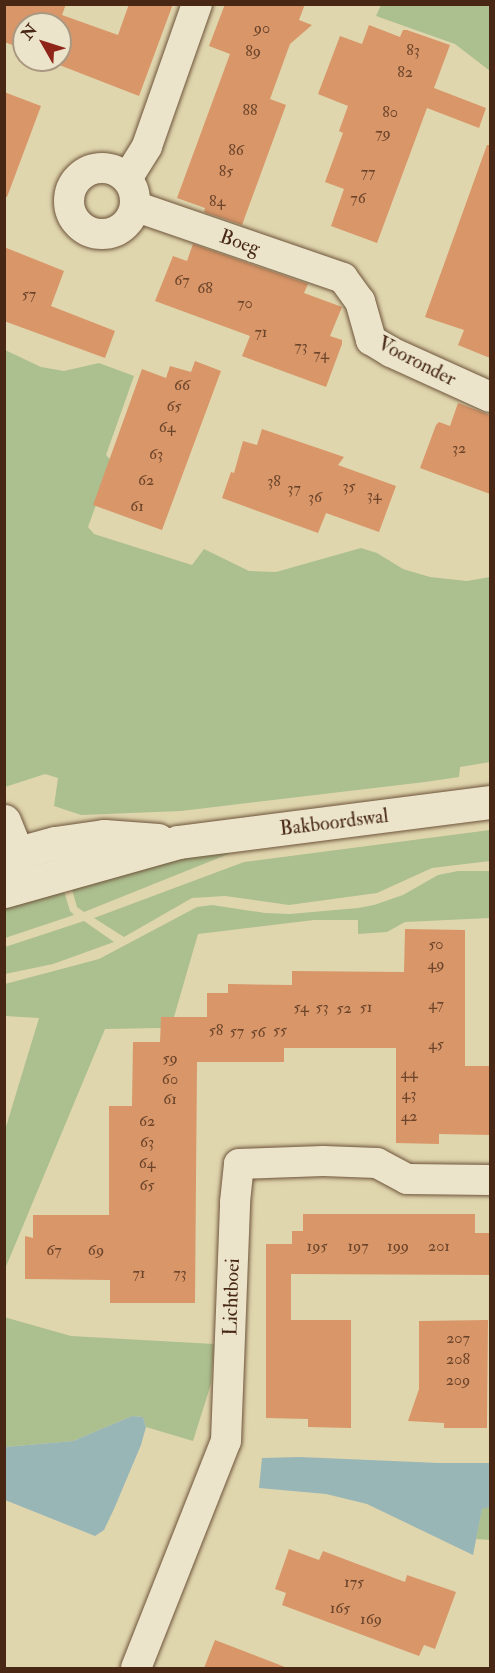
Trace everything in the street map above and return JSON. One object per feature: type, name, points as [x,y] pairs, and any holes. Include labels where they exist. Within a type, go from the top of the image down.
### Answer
[{"type":"main road","name":"Bakboordswal","points":[[9,873],[178,842],[490,802]]},
{"type":"main road","points":[[4,821],[9,873]]},
{"type":"street","points":[[128,177],[147,146],[197,4]]},
{"type":"street","points":[[108,166],[128,177],[137,207],[126,227],[104,236],[82,229],[69,211],[70,188],[85,171],[108,166]]},
{"type":"street","name":"Boeg","points":[[137,207],[343,278]]},
{"type":"street","name":"Vooronder","points":[[343,278],[360,301],[371,340],[391,352],[490,397]]},
{"type":"street","name":"Lichtboei","points":[[136,1668],[226,1441],[235,1202],[239,1164],[323,1161],[377,1163],[407,1179],[490,1180]]},
{"type":"green space","points":[[381,5],[490,5],[490,71],[455,44],[376,16]]},
{"type":"green space","points":[[5,350],[41,367],[64,371],[99,363],[134,376],[106,455],[112,461],[88,527],[94,534],[192,565],[204,549],[249,571],[276,572],[361,548],[377,553],[403,569],[430,577],[467,581],[490,577],[490,762],[460,767],[459,777],[181,811],[81,815],[54,806],[58,778],[45,774],[5,787]]},
{"type":"green space","points":[[490,830],[490,861],[432,868],[377,893],[289,905],[225,896],[192,898],[124,937],[94,918],[244,862]]},
{"type":"green space","points":[[231,850],[231,853],[84,912],[77,907],[69,879],[132,864]]},
{"type":"green space","points":[[458,871],[490,871],[490,918],[405,922],[387,932],[358,934],[358,920],[314,920],[198,934],[174,1017],[161,1017],[161,1028],[105,1029],[5,1269],[5,1130],[39,1018],[5,1016],[5,984],[99,959],[197,907],[212,905],[265,913],[290,914],[358,908],[403,895],[438,875]]},
{"type":"green space","points":[[61,881],[70,911],[74,915],[5,938],[5,900]]},
{"type":"green space","points":[[84,921],[114,942],[53,964],[5,974],[5,947]]},
{"type":"green space","points":[[4,1317],[71,1336],[214,1344],[211,1384],[193,1441],[146,1427],[143,1417],[132,1416],[73,1441],[5,1447]]},
{"type":"green space","points":[[490,1507],[490,1540],[476,1539],[482,1508]]},
{"type":"water","points":[[132,1416],[143,1417],[146,1427],[141,1445],[104,1530],[95,1536],[5,1500],[5,1447],[73,1441]]},
{"type":"water","points":[[300,1457],[490,1463],[490,1507],[482,1509],[473,1555],[367,1504],[326,1494],[259,1488],[262,1458]]},
{"type":"building","points":[[4,4],[66,4],[63,12],[12,12],[12,45],[4,42]]},
{"type":"building","points":[[129,4],[173,4],[139,96],[72,70],[72,19],[118,35]]},
{"type":"building","points":[[225,4],[305,4],[299,20],[312,25],[290,44],[270,99],[286,105],[242,225],[204,212],[205,208],[177,198],[230,54],[209,46]]},
{"type":"building","points":[[369,25],[400,37],[403,30],[407,30],[450,45],[434,88],[486,108],[479,128],[427,108],[377,243],[331,226],[344,189],[325,182],[343,133],[339,131],[348,106],[318,94],[340,36],[362,44]]},
{"type":"building","points":[[4,92],[41,106],[7,197],[4,197]]},
{"type":"building","points":[[487,145],[490,145],[490,358],[458,345],[464,330],[425,317]]},
{"type":"building","points":[[193,244],[308,284],[304,293],[342,307],[330,336],[342,340],[342,344],[326,387],[242,356],[250,336],[155,301],[173,256],[187,261]]},
{"type":"building","points":[[4,247],[64,271],[51,306],[115,331],[105,358],[4,321]]},
{"type":"building","points":[[195,361],[221,371],[162,530],[93,505],[142,369],[166,378],[170,366],[191,372]]},
{"type":"building","points":[[458,403],[490,415],[490,494],[420,468],[436,425],[439,422],[450,426]]},
{"type":"building","points":[[262,429],[344,457],[338,465],[396,486],[379,532],[326,513],[318,533],[222,498],[231,472],[234,473],[243,441],[257,445]]},
{"type":"building","points":[[405,929],[465,930],[465,1066],[490,1066],[490,1135],[439,1134],[439,1144],[396,1143],[396,1048],[284,1048],[284,1062],[197,1062],[195,1303],[110,1303],[110,1280],[25,1279],[25,1236],[33,1238],[33,1215],[109,1215],[109,1106],[132,1106],[133,1042],[160,1042],[161,1017],[207,1017],[207,993],[228,993],[228,984],[292,985],[292,971],[404,972]]},
{"type":"building","points":[[303,1214],[475,1214],[475,1233],[490,1233],[490,1275],[291,1274],[291,1320],[351,1320],[351,1428],[308,1427],[308,1419],[266,1418],[266,1244],[292,1244],[292,1231],[303,1231]]},
{"type":"building","points":[[488,1320],[487,1428],[444,1428],[444,1423],[408,1421],[419,1389],[419,1321]]},
{"type":"building","points":[[289,1549],[319,1560],[323,1551],[405,1582],[407,1575],[456,1592],[435,1649],[424,1645],[419,1656],[282,1605],[286,1593],[275,1589]]},
{"type":"building","points":[[215,1640],[285,1667],[204,1668]]}]
